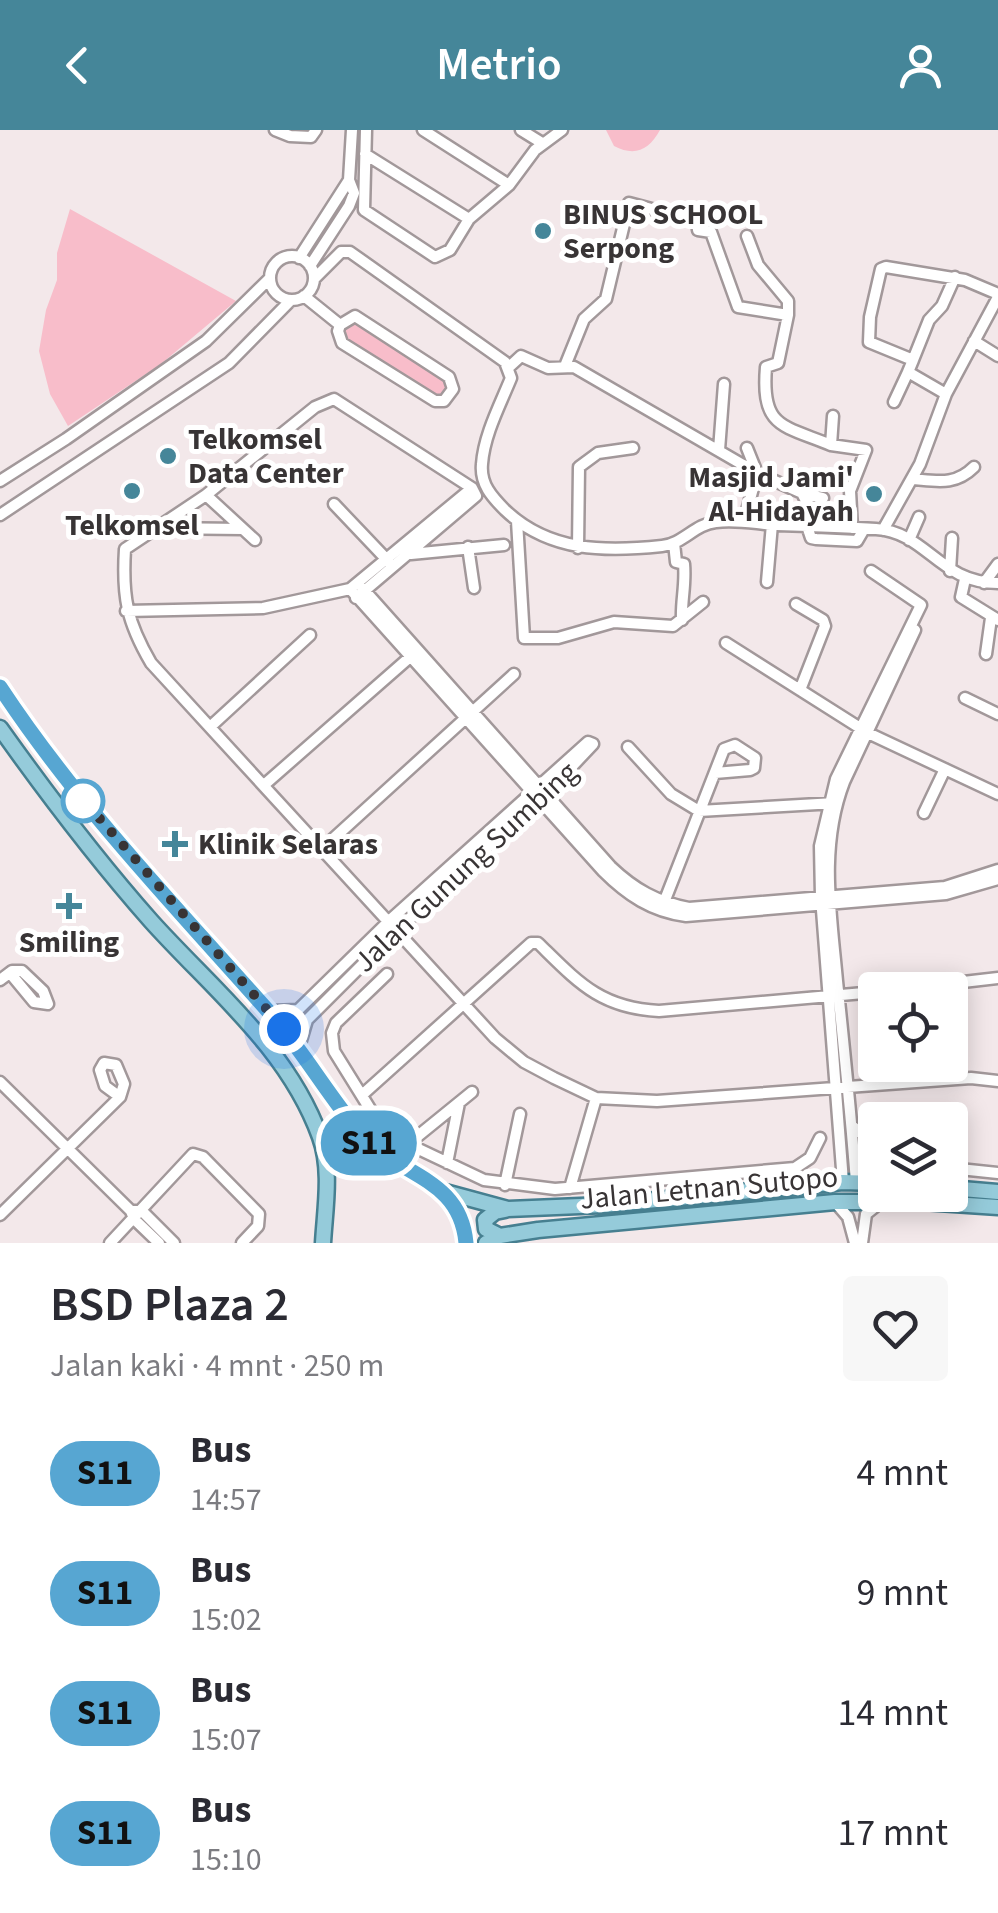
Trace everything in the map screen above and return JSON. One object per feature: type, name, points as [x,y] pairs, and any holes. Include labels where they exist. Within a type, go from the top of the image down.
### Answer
[{"type":"main road","name":"Jalan Letnan Sutopo","points":[[0,687],[80,796],[299,1047],[368,1142],[398,1165],[445,1192],[508,1209],[604,1205],[858,1182]]},
{"type":"main road","points":[[0,728],[56,805],[150,919],[276,1053],[296,1083],[321,1140],[325,1160],[323,1243]]},
{"type":"main road","points":[[968,1190],[998,1192]]},
{"type":"main road","points":[[445,1192],[460,1214],[466,1243]]},
{"type":"main road","name":"Jalan Letnan Sutopo","points":[[493,1240],[858,1202]]},
{"type":"main road","name":"Jalan Letnan Sutopo","points":[[968,1205],[998,1207]]},
{"type":"main road","points":[[493,1240],[485,1220],[494,1212],[508,1209]]},
{"type":"street","points":[[275,130],[303,138],[316,130]]},
{"type":"street","points":[[310,266],[354,194],[349,180],[352,130]]},
{"type":"street","points":[[366,130],[366,212],[435,256],[445,254],[469,219],[509,185],[542,143],[562,130]]},
{"type":"street","points":[[423,130],[509,185]]},
{"type":"street","points":[[520,130],[542,143]]},
{"type":"street","points":[[364,154],[469,219]]},
{"type":"street","points":[[299,258],[349,180]]},
{"type":"street","points":[[565,366],[584,319],[606,299],[630,202],[697,221],[698,230],[710,232],[738,307],[788,316]]},
{"type":"street","points":[[324,218],[336,226]]},
{"type":"street","points":[[747,236],[758,265],[788,301],[778,363],[766,367],[764,402],[780,424],[831,445],[866,450],[850,491],[857,540],[811,538],[813,526],[802,494]]},
{"type":"street","points":[[0,515],[228,363],[291,300],[304,296],[341,252],[350,252],[509,367],[511,378],[490,430],[481,466],[488,490],[517,521],[551,540],[578,548],[674,544],[704,524],[813,526]]},
{"type":"street","points":[[0,481],[206,341],[270,278],[276,262],[286,257],[299,258],[310,266],[314,280]]},
{"type":"street","points":[[884,530],[912,479],[946,394],[998,295],[954,277],[886,267],[882,269],[870,316],[869,342],[911,366],[946,394]]},
{"type":"street","points":[[894,402],[929,320],[946,298],[954,277]]},
{"type":"street","points":[[270,278],[278,296],[291,300]]},
{"type":"street","points":[[304,296],[340,325]]},
{"type":"street","points":[[356,316],[450,377],[453,389],[444,400],[435,402],[342,343],[340,325],[356,316]]},
{"type":"street","points":[[974,341],[998,356]]},
{"type":"street","points":[[509,367],[521,356],[548,368],[574,367],[757,473],[802,494],[824,498]]},
{"type":"street","points":[[719,450],[724,384]]},
{"type":"street","points":[[474,492],[334,399],[316,408],[206,494],[126,547],[126,611],[132,629],[151,663],[462,1002],[524,1062],[596,1098],[657,1101],[971,1078],[998,1080]]},
{"type":"street","points":[[831,445],[833,416]]},
{"type":"street","points":[[578,548],[579,467],[598,453],[633,448]]},
{"type":"street","points":[[744,522],[757,473],[746,448]]},
{"type":"street","points":[[912,479],[950,482],[964,478],[974,467]]},
{"type":"street","points":[[391,564],[410,554],[474,492]]},
{"type":"street","points":[[126,611],[263,608],[357,590],[474,492]]},
{"type":"street","points":[[206,494],[255,540]]},
{"type":"street","points":[[334,504],[391,564]]},
{"type":"street","points":[[909,540],[920,518]]},
{"type":"street","points":[[517,521],[524,638],[558,638],[614,622],[672,626],[703,602]]},
{"type":"street","points":[[767,582],[772,524]]},
{"type":"street","points":[[155,528],[243,529]]},
{"type":"street","points":[[858,528],[884,530],[909,540],[965,579],[998,583]]},
{"type":"street","points":[[950,571],[952,538]]},
{"type":"street","points":[[410,554],[504,544]]},
{"type":"street","points":[[674,544],[676,562],[684,564],[686,594],[681,604],[682,620]]},
{"type":"street","points":[[468,547],[474,588]]},
{"type":"street","points":[[984,583],[998,564]]},
{"type":"street","points":[[849,1182],[825,900],[833,802],[864,730],[920,620],[920,606],[871,571]]},
{"type":"street","points":[[965,579],[961,597],[994,619],[986,654]]},
{"type":"street","points":[[357,590],[410,657],[468,714]]},
{"type":"street","points":[[357,590],[539,794],[628,883],[662,907],[962,892],[998,879]]},
{"type":"street","points":[[796,604],[823,620],[825,626],[800,690]]},
{"type":"street","points":[[210,727],[310,635]]},
{"type":"street","points":[[726,644],[864,730],[998,794]]},
{"type":"street","points":[[264,785],[410,657]]},
{"type":"street","points":[[323,848],[514,674]]},
{"type":"street","points":[[965,698],[998,714]]},
{"type":"street","name":"Jalan Gunung Sumbing","points":[[269,1011],[298,1010],[394,925],[539,794],[594,744],[588,742],[539,794]]},
{"type":"street","points":[[628,746],[671,794],[699,812],[833,802]]},
{"type":"street","points":[[924,813],[945,769]]},
{"type":"street","points":[[662,907],[715,773]]},
{"type":"street","points":[[825,900],[945,887],[998,870]]},
{"type":"street","name":"Jalan Gunung Sumbing","points":[[299,1047],[307,1020],[394,925]]},
{"type":"street","points":[[362,1095],[531,942],[538,942],[588,992],[637,1010],[858,994]]},
{"type":"street","points":[[388,974],[336,1023],[332,1033],[334,1051],[375,1117],[408,1144],[484,1180],[505,1185],[570,1188],[794,1168],[810,1158],[820,1138]]},
{"type":"street","points":[[968,983],[996,980]]},
{"type":"street","points":[[0,1082],[136,1214],[174,1243]]},
{"type":"street","points":[[842,1089],[852,1126],[849,1182]]},
{"type":"street","points":[[408,1144],[472,1092]]},
{"type":"street","points":[[3,1209],[120,1097]]},
{"type":"street","points":[[570,1188],[596,1098]]},
{"type":"street","points":[[447,1163],[459,1103]]},
{"type":"street","points":[[505,1185],[520,1114]]},
{"type":"street","points":[[852,1126],[858,1131]]},
{"type":"street","points":[[110,1243],[196,1154],[259,1214],[258,1226],[242,1243]]},
{"type":"street","points":[[968,1170],[998,1173]]},
{"type":"street","points":[[835,1202],[848,1216],[858,1243]]},
{"type":"street","points":[[858,1243],[868,1212]]},
{"type":"street","points":[[136,1214],[159,1243]]},
{"type":"shaded area","points":[[606,130],[660,130],[646,147],[635,151],[614,146]]},
{"type":"shaded area","points":[[70,209],[236,301],[161,364],[68,426],[50,394],[39,351],[46,310],[57,280],[57,253]]},
{"type":"shaded area","points":[[357,313],[454,376],[455,388],[440,404],[342,348],[332,336],[335,326]]},
{"type":"bus line","name":"S11","points":[[0,687],[74,789],[299,1047],[368,1142],[445,1192],[460,1214],[466,1243]]},
{"type":"place","name":"BINUS SCHOOL Serpong","points":[[543,231]]},
{"type":"place","name":"Telkomsel Data Center","points":[[168,456]]},
{"type":"place","name":"Telkomsel","points":[[132,491]]},
{"type":"place","name":"Masjid Jami' Al-Hidayah","points":[[874,494]]},
{"type":"place","name":"Klinik Selaras","points":[[175,844]]},
{"type":"place","name":"Smiling","points":[[69,906]]},
{"type":"route","points":[[83,801],[80,796],[284,1029]]}]
